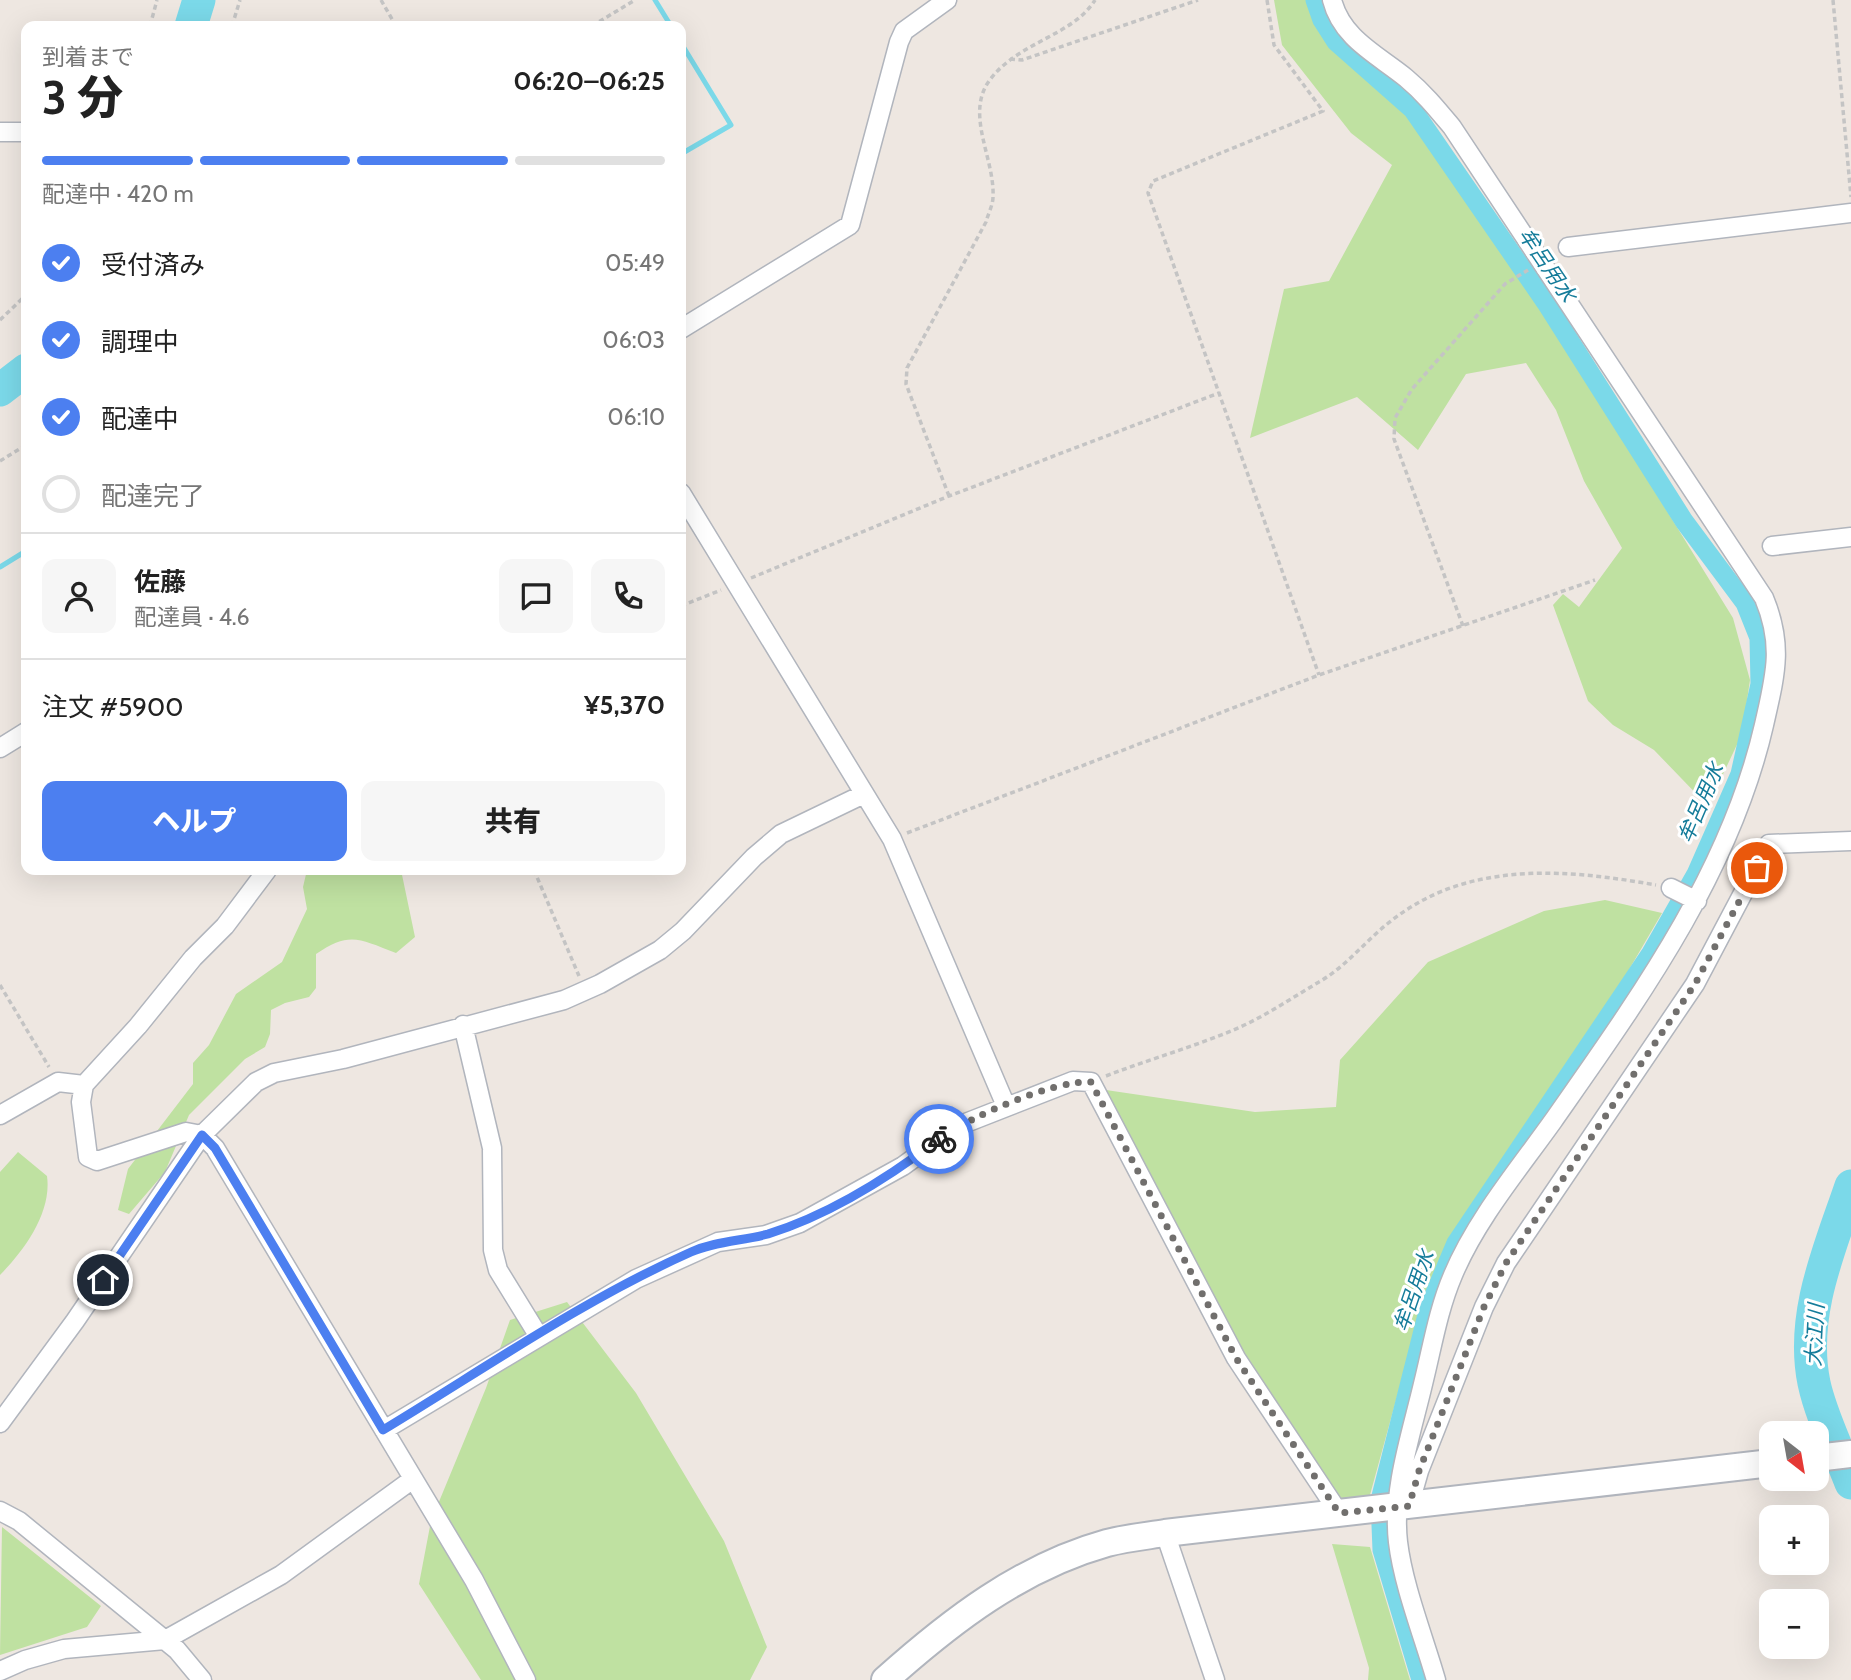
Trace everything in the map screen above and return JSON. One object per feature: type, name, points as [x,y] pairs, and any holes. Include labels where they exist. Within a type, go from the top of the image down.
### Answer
[{"type":"street","points":[[686,327],[849,225],[899,42],[904,31],[947,0]]},
{"type":"street","points":[[1332,0],[1344,26],[1361,46],[1413,85],[1452,127],[1757,587],[1774,621],[1778,644],[1776,670],[1749,785],[1694,900],[1592,1065],[1469,1243],[1453,1275],[1401,1479],[1380,1509]]},
{"type":"street","points":[[0,132],[21,132]]},
{"type":"street","points":[[1568,247],[1851,213]]},
{"type":"street","points":[[686,501],[892,839],[941,948],[1006,1106]]},
{"type":"street","points":[[1772,546],[1851,537]]},
{"type":"street","points":[[0,748],[21,735]]},
{"type":"street","points":[[0,1423],[75,1321],[202,1135],[256,1082],[274,1073],[343,1059],[564,1000],[585,991],[660,950],[683,931],[754,857],[781,834],[864,794]]},
{"type":"street","points":[[1380,1509],[1419,1471],[1484,1307],[1506,1263],[1695,984],[1769,844],[1851,841]]},
{"type":"street","points":[[263,875],[225,926],[193,958],[138,1026],[84,1085],[81,1102],[88,1157],[97,1161],[186,1132],[202,1135],[215,1148],[474,1580],[526,1680]]},
{"type":"street","points":[[1671,888],[1694,900]]},
{"type":"street","points":[[463,1025],[492,1149],[493,1250],[498,1270],[538,1335]]},
{"type":"street","points":[[383,1430],[538,1335],[636,1279],[718,1242],[765,1235],[800,1223],[903,1166],[958,1126],[1073,1081],[1091,1082],[1236,1358],[1380,1509],[1398,1544],[1436,1680]]},
{"type":"street","points":[[0,1115],[58,1082],[84,1085]]},
{"type":"street","points":[[1829,1457],[1851,1454]]},
{"type":"street","points":[[885,1680],[961,1616],[1014,1581],[1054,1562],[1107,1543],[1165,1532],[1759,1464]]},
{"type":"street","points":[[0,1671],[25,1660],[64,1649],[165,1640],[281,1575],[414,1479]]},
{"type":"street","points":[[0,1511],[19,1521],[165,1640],[202,1680]]},
{"type":"street","points":[[1165,1532],[1215,1680]]},
{"type":"path","points":[[151,21],[157,0]]},
{"type":"path","points":[[234,21],[240,0]]},
{"type":"path","points":[[381,0],[393,21]]},
{"type":"path","points":[[600,21],[635,0]]},
{"type":"path","points":[[949,496],[906,384],[906,368],[986,222],[994,199],[992,167],[981,128],[981,103],[988,82],[1010,59],[1077,19],[1096,0]]},
{"type":"path","points":[[1010,59],[1022,60],[1198,0]]},
{"type":"path","points":[[1267,0],[1274,45],[1323,111],[1153,181],[1148,193],[1320,676]]},
{"type":"path","points":[[1833,0],[1851,200]]},
{"type":"path","points":[[1464,626],[1394,439],[1395,418],[1412,389],[1505,284],[1519,275]]},
{"type":"path","points":[[0,320],[21,300]]},
{"type":"path","points":[[686,604],[949,496],[1219,393]]},
{"type":"path","points":[[0,461],[21,448]]},
{"type":"path","points":[[892,839],[1320,676],[1594,580]]},
{"type":"path","points":[[1091,1082],[1251,1021],[1328,977],[1392,920],[1455,887],[1495,875],[1542,872],[1607,876],[1671,888]]},
{"type":"path","points":[[536,875],[585,991]]},
{"type":"path","points":[[0,985],[58,1082]]},
{"type":"green space","points":[[1274,0],[1309,0],[1311,16],[1331,48],[1407,116],[1525,281],[1733,618],[1750,680],[1742,734],[1708,806],[1654,750],[1613,725],[1588,701],[1553,605],[1563,594],[1579,607],[1622,548],[1584,481],[1556,410],[1526,363],[1466,374],[1418,450],[1357,397],[1250,438],[1284,289],[1329,281],[1392,165],[1351,133],[1282,45]]},
{"type":"green space","points":[[306,875],[402,875],[415,937],[396,953],[363,941],[346,940],[316,954],[316,988],[309,997],[271,1010],[270,1034],[265,1047],[245,1059],[189,1115],[165,1172],[129,1214],[118,1210],[128,1169],[193,1084],[193,1063],[209,1045],[236,994],[282,962],[307,909],[303,887]]},
{"type":"green space","points":[[1605,900],[1662,913],[1578,1057],[1514,1149],[1453,1253],[1412,1342],[1365,1513],[1345,1510],[1242,1353],[1106,1090],[1255,1112],[1336,1107],[1340,1060],[1428,962],[1544,911]]},
{"type":"green space","points":[[18,1152],[47,1176],[47,1190],[35,1230],[19,1254],[0,1275],[0,1172]]},
{"type":"green space","points":[[567,1302],[636,1393],[724,1541],[767,1647],[750,1680],[481,1680],[419,1584],[431,1521],[486,1388],[510,1320]]},
{"type":"green space","points":[[2,1527],[101,1606],[87,1627],[0,1655]]},
{"type":"green space","points":[[1332,1544],[1370,1547],[1410,1680],[1368,1680],[1369,1668]]},
{"type":"waterway","points":[[193,21],[199,0]]},
{"type":"waterway","points":[[655,0],[668,21]]},
{"type":"waterway","name":"牟呂用水","points":[[1315,0],[1322,20],[1336,42],[1413,110],[1546,303],[1684,521],[1745,603],[1759,638],[1760,684],[1740,774],[1696,874],[1651,953],[1456,1243],[1429,1307],[1380,1500],[1382,1550],[1421,1680]]},
{"type":"waterway","points":[[686,51],[731,125],[686,151]]},
{"type":"waterway","points":[[0,390],[21,374]]},
{"type":"waterway","points":[[0,567],[21,554]]},
{"type":"waterway","name":"大江川","points":[[1851,1186],[1819,1282],[1811,1332],[1814,1383],[1821,1408],[1851,1483]]},
{"type":"way so far","points":[[939,1139],[958,1126],[1006,1106],[1073,1081],[1091,1082],[1236,1358],[1326,1489],[1339,1513],[1409,1506],[1419,1471],[1437,1432],[1484,1307],[1506,1263],[1578,1152],[1695,984],[1757,868]]},
{"type":"route","points":[[103,1280],[202,1135],[215,1148],[383,1430],[538,1335],[636,1279],[718,1242],[765,1235],[800,1223],[903,1166],[939,1139]]}]
